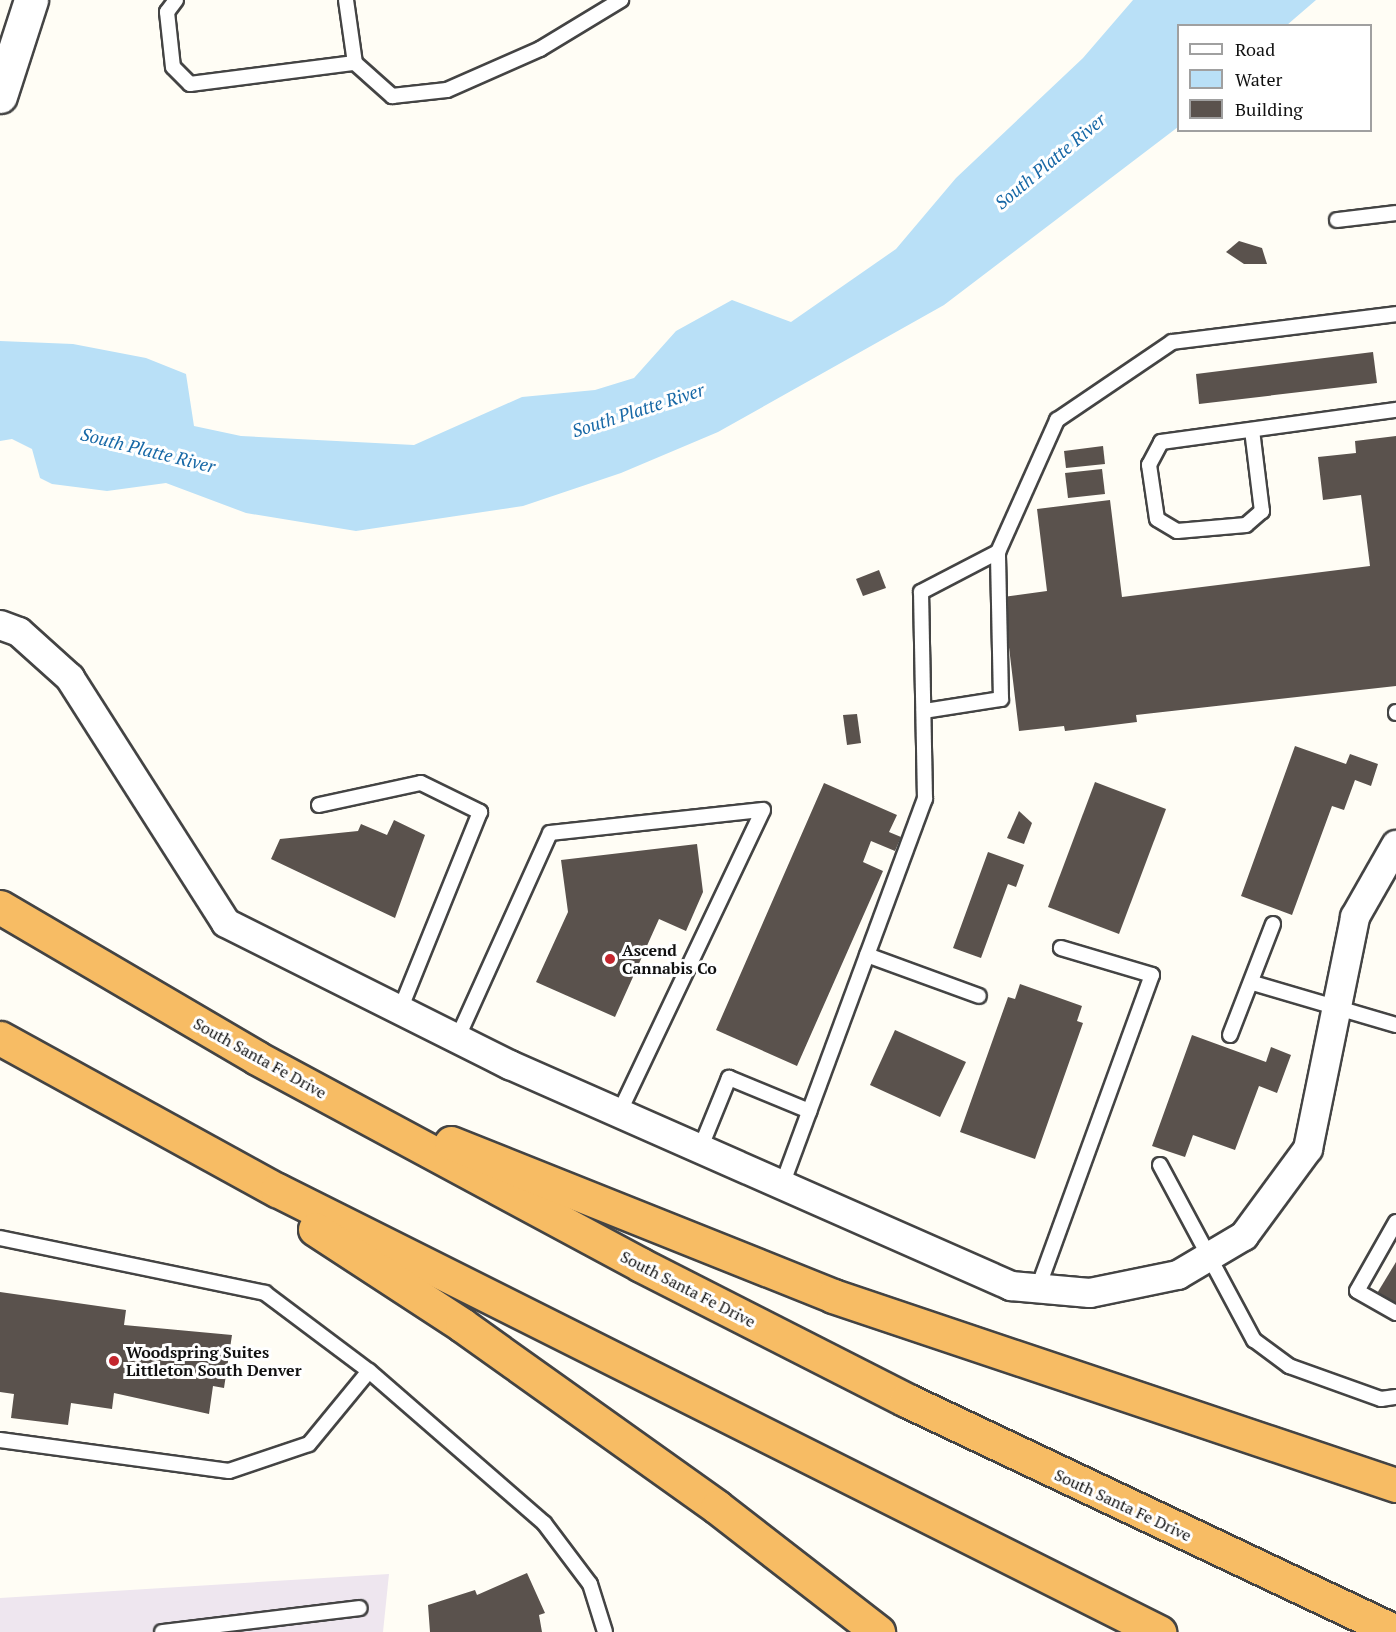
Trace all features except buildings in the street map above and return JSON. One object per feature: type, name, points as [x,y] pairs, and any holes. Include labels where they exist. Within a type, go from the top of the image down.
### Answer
[{"type":"highway","name":"South Santa Fe Drive","points":[[0,907],[257,1059],[885,1390],[1396,1632]]},
{"type":"highway","points":[[0,1038],[462,1325],[717,1507],[878,1632]]},
{"type":"highway","points":[[0,1038],[309,1206],[1159,1632]]},
{"type":"highway","points":[[257,1059],[466,1150],[832,1296],[1396,1485]]},
{"type":"highway","points":[[1330,1461],[1396,1478]]},
{"type":"street","points":[[0,96],[31,0]]},
{"type":"street","points":[[0,625],[19,632],[70,678],[226,923],[458,1039],[619,1113],[1011,1286],[1090,1293],[1178,1275],[1244,1236],[1308,1149],[1355,917],[1396,845]]},
{"type":"lane","points":[[176,0],[167,12],[173,67],[190,84],[355,63]]},
{"type":"lane","points":[[346,0],[355,63],[392,96],[447,90],[540,49],[621,0]]},
{"type":"lane","points":[[1336,220],[1396,213]]},
{"type":"lane","points":[[924,711],[1001,699],[998,552],[1058,420],[1172,342],[1396,314]]},
{"type":"lane","points":[[1252,430],[1262,511],[1246,525],[1178,531],[1157,519],[1149,465],[1161,442],[1396,410]]},
{"type":"lane","points":[[782,1185],[925,799],[921,592],[998,552]]},
{"type":"lane","points":[[319,805],[421,783],[480,812],[400,1010]]},
{"type":"lane","points":[[458,1039],[550,833],[763,810],[619,1113]]},
{"type":"lane","points":[[1230,1035],[1273,924]]},
{"type":"lane","points":[[1038,1288],[1152,975],[1061,948]]},
{"type":"lane","points":[[867,955],[979,996]]},
{"type":"lane","points":[[1252,983],[1396,1025]]},
{"type":"lane","points":[[700,1149],[729,1078],[809,1111]]},
{"type":"lane","points":[[1160,1165],[1254,1340],[1289,1366],[1382,1398],[1396,1397]]},
{"type":"lane","points":[[1396,1222],[1357,1291],[1396,1313]]},
{"type":"lane","points":[[0,1238],[265,1293],[369,1371],[544,1523],[590,1584],[605,1632]]},
{"type":"lane","points":[[0,1440],[229,1471],[309,1444],[369,1371]]},
{"type":"lane","points":[[162,1632],[360,1608]]},
{"type":"shaded area","points":[[389,1574],[383,1632],[0,1632],[0,1598]]},
{"type":"water","name":"South Platte River","points":[[1133,0],[1316,0],[1288,24],[1177,24],[1177,128],[944,305],[718,432],[621,473],[523,506],[356,531],[246,513],[166,483],[107,491],[52,484],[40,478],[32,449],[12,439],[0,441],[0,341],[73,344],[146,358],[186,374],[194,426],[241,436],[414,445],[522,397],[595,390],[634,378],[676,331],[732,300],[791,322],[896,249],[956,178],[1083,58]]},
{"type":"place","name":"Ascend Cannabis Co","points":[[610,959]]},
{"type":"place","name":"Woodspring Suites Littleton South Denver","points":[[114,1361]]}]
